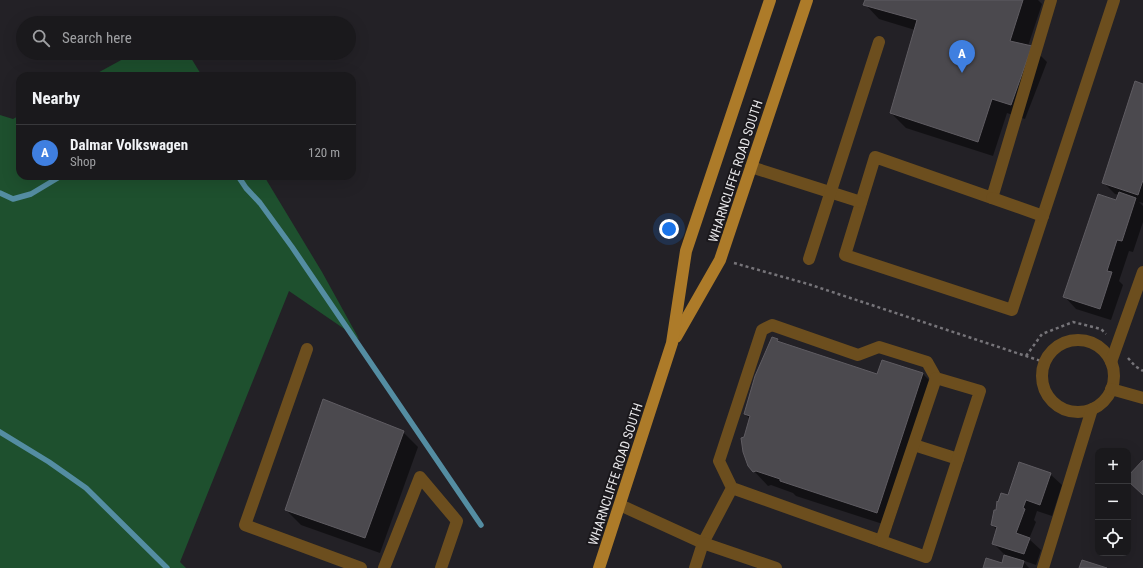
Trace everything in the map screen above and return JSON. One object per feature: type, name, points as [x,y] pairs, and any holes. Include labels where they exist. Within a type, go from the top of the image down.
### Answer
[{"type":"main road","name":"WHARNCLIFFE ROAD SOUTH","points":[[599,568],[672,343],[686,252],[770,0]]},
{"type":"main road","name":"WHARNCLIFFE ROAD SOUTH","points":[[672,343],[720,260],[807,0]]},
{"type":"street","points":[[992,198],[1051,0]]},
{"type":"street","points":[[1043,216],[875,157],[845,255],[1012,310],[1043,216],[1114,0]]},
{"type":"street","points":[[809,259],[879,42]]},
{"type":"street","points":[[751,167],[861,202]]},
{"type":"street","points":[[1111,362],[1143,272]]},
{"type":"street","points":[[882,541],[936,378],[928,362],[879,347],[858,355],[772,325],[762,330],[719,461],[732,488],[882,541],[924,562],[980,391],[936,378]]},
{"type":"street","points":[[1077,340],[1091,342],[1103,350],[1111,362],[1114,376],[1111,389],[1104,401],[1092,409],[1078,412],[1064,409],[1052,401],[1044,390],[1042,376],[1044,362],[1052,350],[1064,342],[1077,340]]},
{"type":"street","points":[[307,349],[244,525],[361,568]]},
{"type":"street","points":[[1111,389],[1143,398]]},
{"type":"street","points":[[1043,568],[1092,409]]},
{"type":"street","points":[[914,444],[958,459]]},
{"type":"street","points":[[384,568],[420,476],[457,521],[441,568]]},
{"type":"street","points":[[695,568],[703,543],[732,488]]},
{"type":"street","points":[[620,505],[703,543],[776,568]]},
{"type":"path","points":[[720,260],[808,284],[1044,362]]},
{"type":"path","points":[[1026,356],[1042,334],[1073,322],[1101,328],[1135,366],[1143,371]]},
{"type":"green space","points":[[121,60],[192,60],[200,72],[99,72]]},
{"type":"green space","points":[[0,115],[13,119],[16,117],[16,180],[266,180],[322,272],[359,339],[289,291],[180,562],[186,568],[0,568]]},
{"type":"building","points":[[865,0],[1023,0],[1010,41],[1032,46],[1011,105],[992,99],[978,142],[890,113],[917,20],[863,5]]},
{"type":"building","points":[[1135,81],[1143,84],[1143,180],[1138,195],[1102,183]]},
{"type":"building","points":[[1119,192],[1136,198],[1122,241],[1117,240],[1107,271],[1112,272],[1100,309],[1063,297],[1098,194],[1116,200]]},
{"type":"building","points":[[772,337],[778,339],[777,341],[877,374],[882,360],[923,373],[877,513],[780,481],[780,479],[756,471],[753,472],[748,466],[743,452],[741,438],[744,437],[750,416],[744,414],[755,376]]},
{"type":"building","points":[[323,399],[404,431],[365,538],[285,510]]},
{"type":"building","points":[[1143,460],[1143,495],[1131,484],[1131,473]]},
{"type":"building","points":[[1019,462],[1051,473],[1040,505],[1026,500],[1023,508],[1025,509],[1016,533],[1030,538],[1024,554],[992,544],[997,527],[991,525],[994,510],[996,510],[997,501],[998,502],[1001,493],[1008,495]]},
{"type":"building","points":[[1004,555],[1024,561],[1022,568],[983,568],[986,558],[1002,563]]},
{"type":"building","points":[[1082,560],[1107,568],[1079,568]]},
{"type":"waterway","points":[[0,193],[13,199],[31,194],[54,180]]},
{"type":"waterway","points":[[241,180],[260,203],[292,247],[481,525]]},
{"type":"waterway","points":[[0,432],[49,462],[86,488],[167,568]]},
{"type":"place","name":"Dalmar Volkswagen","points":[[962,73]]}]
